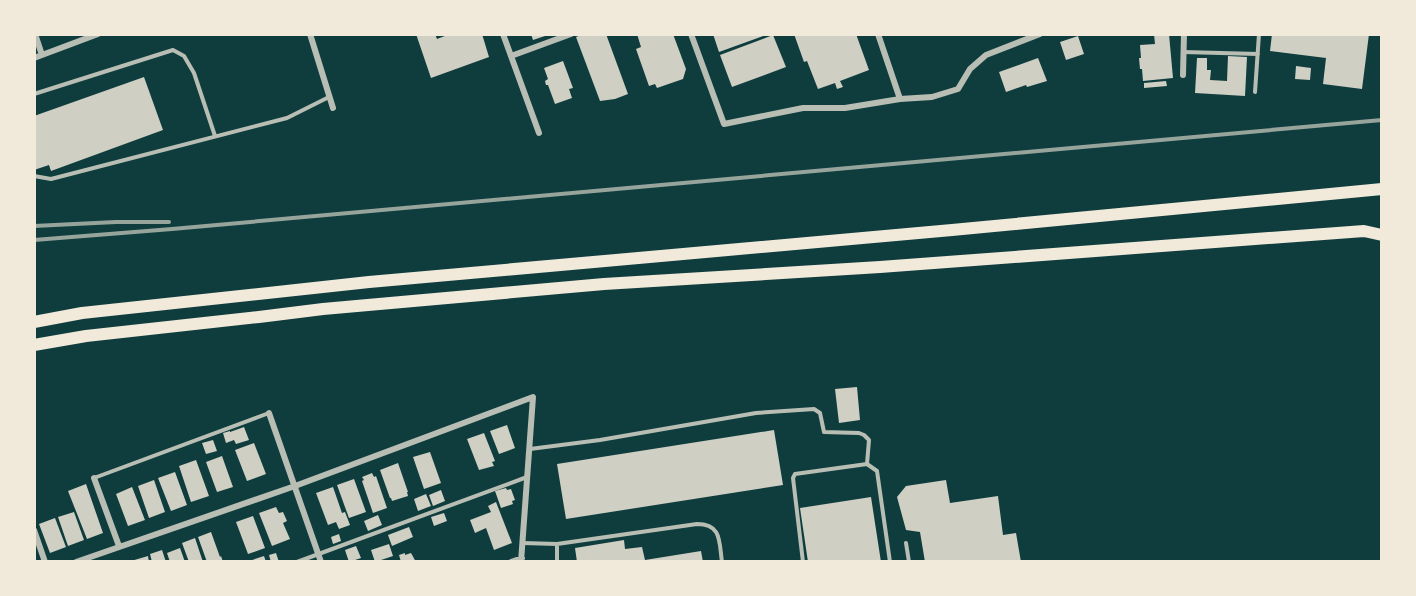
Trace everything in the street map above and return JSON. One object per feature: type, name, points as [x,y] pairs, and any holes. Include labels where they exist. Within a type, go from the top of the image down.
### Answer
[{"type":"highway","points":[[34,322],[93,311],[346,285],[1382,189]]},
{"type":"highway","points":[[34,345],[86,336],[323,309],[604,284],[880,267],[1364,231],[1382,235]]},
{"type":"street","points":[[35,34],[42,55]]},
{"type":"street","points":[[34,58],[98,34]]},
{"type":"street","points":[[310,34],[333,108]]},
{"type":"street","points":[[503,34],[539,132]]},
{"type":"street","points":[[511,56],[571,34]]},
{"type":"street","points":[[691,34],[724,124],[802,108],[845,108],[900,99],[932,97],[958,89],[970,69],[986,55],[1040,34]]},
{"type":"street","points":[[878,34],[900,99]]},
{"type":"street","points":[[1183,75],[1184,34]]},
{"type":"street","points":[[76,561],[295,486],[534,397],[521,560],[512,561]]},
{"type":"street","points":[[269,413],[321,561]]},
{"type":"street","points":[[94,478],[119,546]]},
{"type":"street","points":[[34,531],[45,561]]},
{"type":"lane","points":[[1254,92],[1259,34]]},
{"type":"lane","points":[[34,94],[173,50],[184,56],[194,73],[215,136]]},
{"type":"lane","points":[[1183,52],[1258,54]]},
{"type":"lane","points":[[34,176],[51,179],[287,118],[330,97]]},
{"type":"lane","points":[[529,449],[600,440],[756,413],[814,409],[820,412],[824,432],[859,433],[869,440],[867,464]]},
{"type":"lane","points":[[94,478],[269,413]]},
{"type":"lane","points":[[803,561],[793,478],[795,474],[867,464],[877,471],[890,561]]},
{"type":"lane","points":[[297,561],[527,477]]},
{"type":"lane","points":[[523,543],[556,544],[706,524],[714,527],[722,561]]},
{"type":"lane","points":[[906,543],[909,561]]},
{"type":"lane","points":[[556,544],[557,561]]},
{"type":"building","points":[[416,34],[435,34],[437,39],[450,34],[482,34],[489,57],[431,78]]},
{"type":"building","points":[[531,34],[548,34],[548,35],[533,40]]},
{"type":"building","points":[[584,34],[606,34],[628,94],[600,101],[576,37]]},
{"type":"building","points":[[637,34],[673,34],[686,69],[683,79],[657,88],[655,84],[649,86],[636,49],[641,47]]},
{"type":"building","points":[[713,34],[766,34],[766,35],[719,52]]},
{"type":"building","points":[[794,34],[856,34],[869,70],[840,81],[843,87],[837,89],[835,83],[818,89],[807,61],[804,62]]},
{"type":"building","points":[[1154,34],[1169,34],[1173,78],[1143,81],[1139,58],[1141,58],[1140,45],[1155,44]]},
{"type":"building","points":[[1272,34],[1369,34],[1362,89],[1323,84],[1326,58],[1270,51]]},
{"type":"building","points":[[773,35],[786,67],[732,87],[720,55]]},
{"type":"building","points":[[1078,36],[1084,54],[1066,60],[1060,42]]},
{"type":"building","points":[[1228,56],[1247,57],[1245,96],[1195,93],[1197,58],[1207,58],[1207,70],[1211,70],[1210,80],[1227,81]]},
{"type":"building","points":[[1038,58],[1047,81],[1006,92],[999,72]]},
{"type":"building","points":[[563,61],[573,88],[569,89],[572,98],[555,104],[548,85],[546,85],[545,81],[548,79],[544,68]]},
{"type":"building","points":[[1296,66],[1311,68],[1310,80],[1295,79]]},
{"type":"building","points":[[144,77],[163,130],[51,171],[49,165],[34,170],[34,116]]},
{"type":"building","points":[[1166,81],[1167,86],[1144,88],[1144,83]]},
{"type":"building","points":[[857,387],[860,420],[839,423],[835,389]]},
{"type":"building","points":[[507,425],[515,448],[499,454],[490,431]]},
{"type":"building","points":[[244,427],[249,440],[236,444],[234,440],[226,443],[223,433]]},
{"type":"building","points":[[774,430],[783,485],[566,519],[557,464]]},
{"type":"building","points":[[484,433],[495,461],[492,462],[494,466],[479,470],[467,439]]},
{"type":"building","points":[[213,440],[217,451],[206,454],[202,443]]},
{"type":"building","points":[[254,443],[266,474],[247,481],[235,450]]},
{"type":"building","points":[[430,452],[441,483],[424,489],[413,457]]},
{"type":"building","points":[[222,456],[233,487],[217,492],[206,462]]},
{"type":"building","points":[[196,460],[209,496],[191,502],[179,466]]},
{"type":"building","points":[[398,463],[408,496],[392,501],[380,470]]},
{"type":"building","points":[[175,472],[187,505],[171,511],[158,478]]},
{"type":"building","points":[[372,473],[374,477],[376,476],[387,508],[373,513],[362,481],[364,480],[362,477]]},
{"type":"building","points":[[354,479],[366,512],[349,518],[337,485]]},
{"type":"building","points":[[154,480],[165,512],[149,518],[138,486]]},
{"type":"building","points":[[946,480],[950,503],[998,496],[1003,535],[1016,533],[1021,562],[925,562],[920,532],[906,530],[897,497],[906,486]]},
{"type":"building","points":[[86,484],[103,533],[87,539],[68,491]]},
{"type":"building","points":[[132,487],[145,520],[128,526],[116,494]]},
{"type":"building","points":[[333,487],[342,513],[345,512],[350,525],[339,529],[336,522],[328,525],[316,493]]},
{"type":"building","points":[[511,489],[515,500],[512,501],[513,504],[501,508],[495,491]]},
{"type":"building","points":[[441,490],[445,501],[433,506],[429,495]]},
{"type":"building","points":[[426,494],[431,506],[418,511],[414,499]]},
{"type":"building","points":[[871,497],[881,562],[808,562],[800,508]]},
{"type":"building","points":[[496,502],[512,543],[494,550],[486,528],[475,533],[470,520],[491,512],[488,506]]},
{"type":"building","points":[[276,507],[279,513],[283,512],[287,521],[283,523],[290,539],[272,546],[259,513]]},
{"type":"building","points":[[74,512],[84,540],[68,546],[58,517]]},
{"type":"building","points":[[444,513],[447,521],[434,526],[431,517]]},
{"type":"building","points":[[378,515],[382,525],[368,531],[364,521]]},
{"type":"building","points":[[253,516],[265,548],[248,554],[236,522]]},
{"type":"building","points":[[55,518],[66,547],[50,553],[39,524]]},
{"type":"building","points":[[409,527],[413,537],[392,546],[388,535]]},
{"type":"building","points":[[211,532],[223,562],[207,562],[198,537]]},
{"type":"building","points":[[339,534],[341,541],[333,544],[331,537]]},
{"type":"building","points":[[195,538],[203,562],[189,562],[182,543]]},
{"type":"building","points":[[624,540],[625,549],[642,547],[645,560],[701,551],[703,562],[577,562],[575,548]]},
{"type":"building","points":[[389,544],[393,556],[375,562],[371,550]]},
{"type":"building","points":[[356,546],[361,558],[349,562],[345,550]]},
{"type":"building","points":[[180,548],[185,562],[170,562],[167,553]]},
{"type":"building","points":[[162,550],[166,562],[152,562],[150,554]]},
{"type":"building","points":[[276,553],[279,562],[271,562],[269,555]]},
{"type":"building","points":[[405,553],[405,555],[411,553],[416,562],[401,562],[399,555]]},
{"type":"building","points":[[148,556],[149,562],[131,562],[131,561]]},
{"type":"building","points":[[264,556],[266,562],[249,562],[249,561]]},
{"type":"railway","points":[[34,240],[1382,120]]},
{"type":"railway","points":[[34,226],[169,222]]}]
